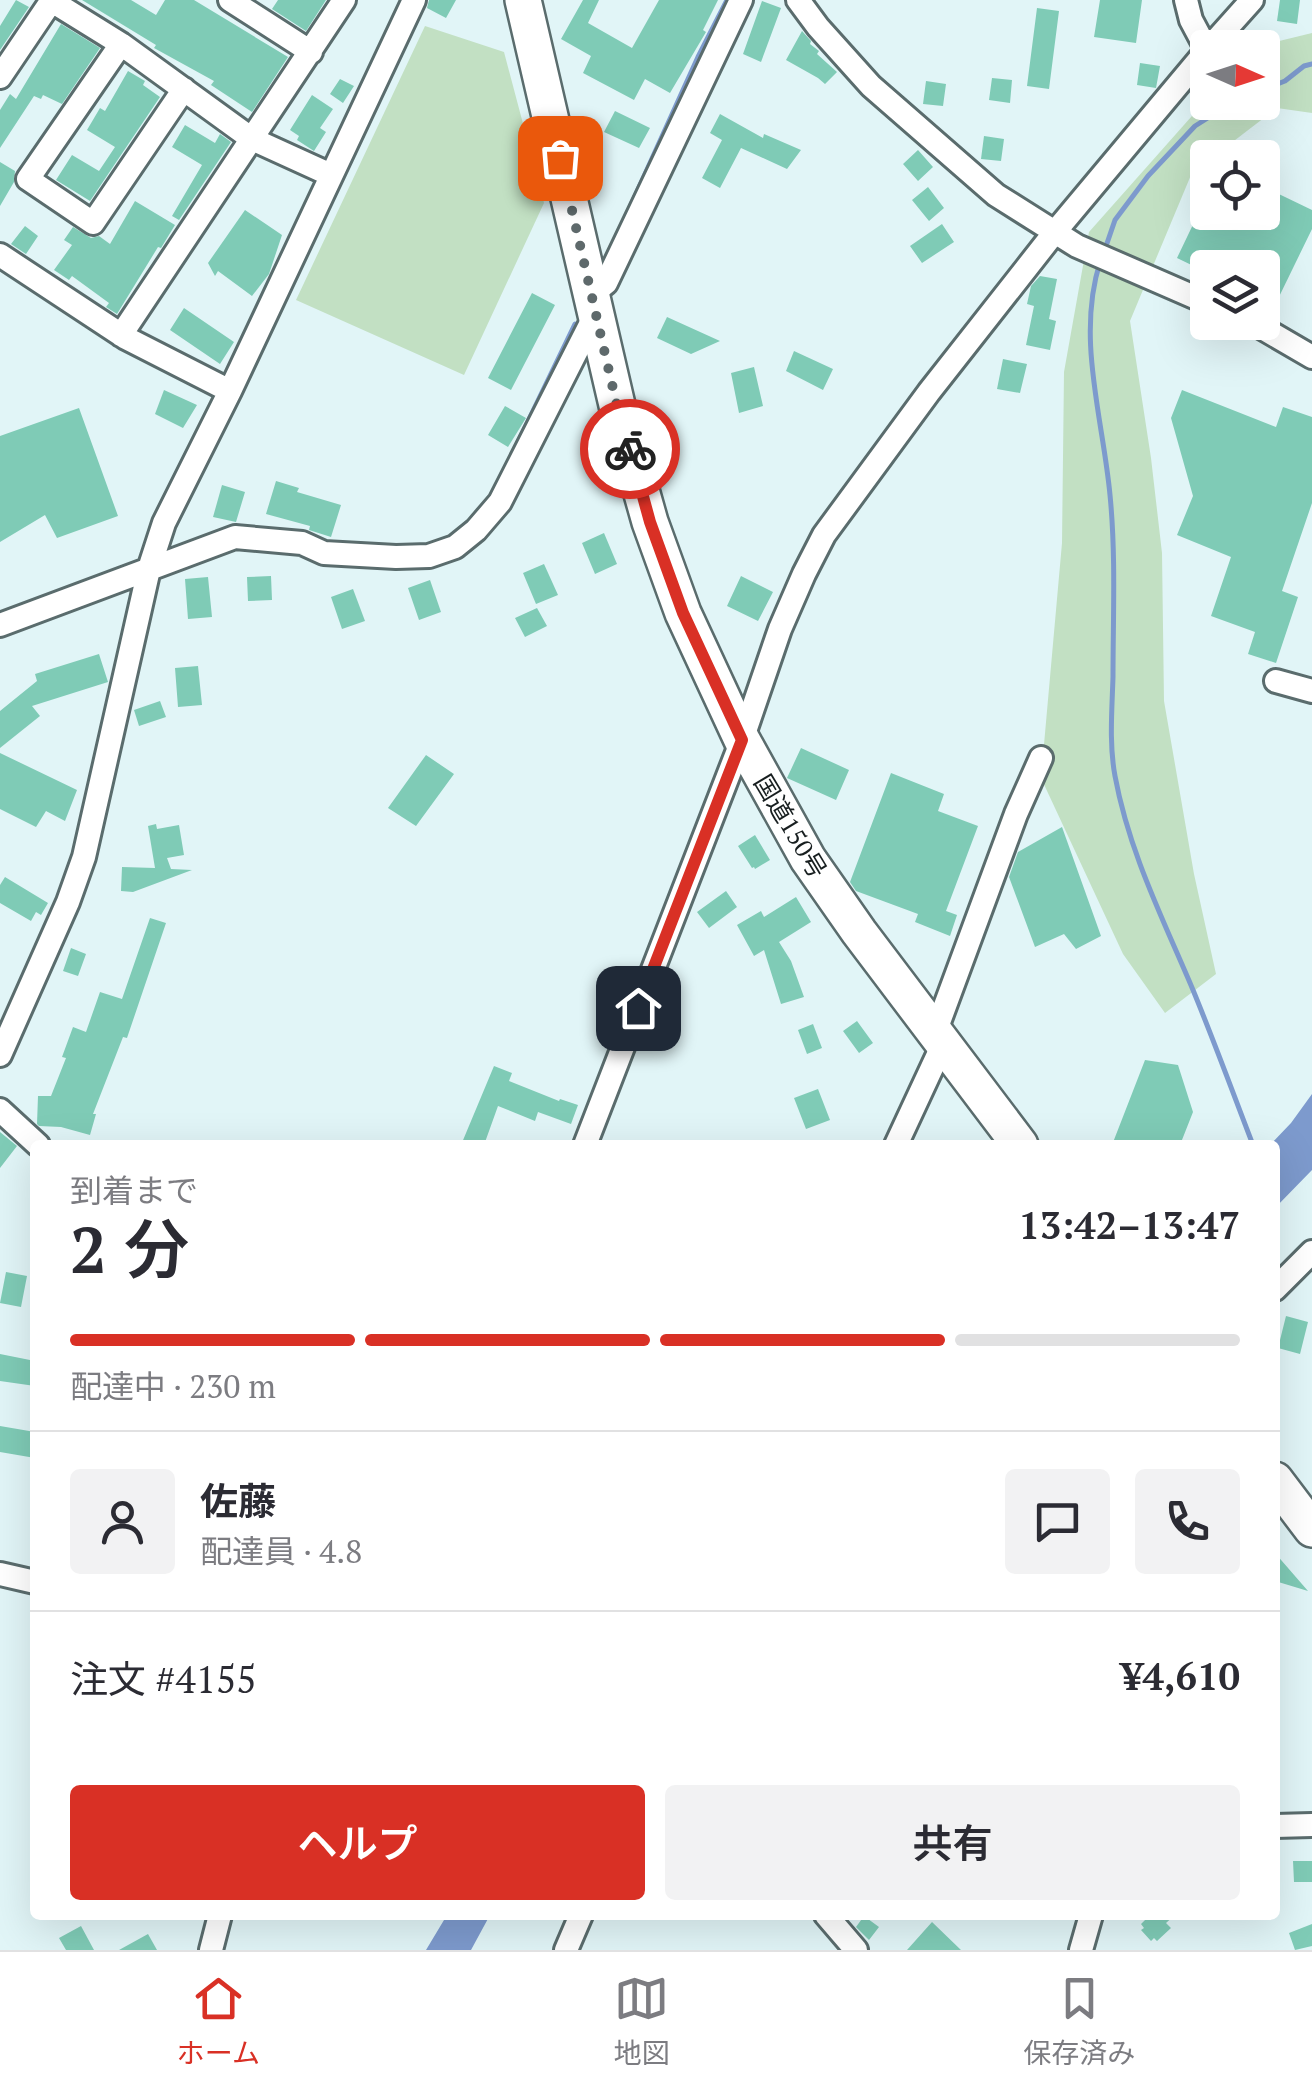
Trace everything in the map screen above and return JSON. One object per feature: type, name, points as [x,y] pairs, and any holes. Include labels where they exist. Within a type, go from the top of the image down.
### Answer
[{"type":"highway","name":"国道150号","points":[[523,0],[617,406],[650,522],[683,613],[742,740],[808,859],[1016,1140]]},
{"type":"highway","points":[[1280,1487],[1312,1529]]},
{"type":"street","points":[[0,77],[51,0],[121,44],[252,139],[331,175]]},
{"type":"street","points":[[230,0],[310,52]]},
{"type":"street","points":[[121,335],[344,0]]},
{"type":"street","points":[[0,1055],[84,857],[149,569],[164,523],[414,0]]},
{"type":"street","points":[[0,625],[235,537],[302,544],[324,552],[396,557],[429,556],[455,547],[476,530],[500,502],[741,0]]},
{"type":"street","points":[[798,0],[871,86],[996,195],[1077,246],[1190,294]]},
{"type":"street","points":[[1186,0],[1198,30]]},
{"type":"street","points":[[1225,30],[1252,0]]},
{"type":"street","points":[[121,44],[28,179],[93,222],[184,90]]},
{"type":"street","points":[[587,1140],[742,740],[780,630],[824,535],[1054,232],[1190,70]]},
{"type":"street","points":[[0,255],[121,335],[230,391]]},
{"type":"street","points":[[1280,338],[1312,357]]},
{"type":"street","points":[[1276,681],[1312,691]]},
{"type":"street","points":[[898,1140],[939,1038],[1016,814],[1041,758]]},
{"type":"street","points":[[0,1110],[33,1140]]},
{"type":"street","points":[[1280,1285],[1312,1252]]},
{"type":"street","points":[[0,1574],[30,1581]]},
{"type":"street","points":[[1280,1826],[1312,1825]]},
{"type":"street","points":[[211,1950],[219,1920]]},
{"type":"street","points":[[566,1950],[579,1920]]},
{"type":"street","points":[[830,1920],[856,1950]]},
{"type":"street","points":[[1081,1950],[1090,1920]]},
{"type":"green space","points":[[425,26],[504,52],[544,203],[464,375],[296,300]]},
{"type":"green space","points":[[1312,33],[1312,113],[1280,108],[1280,41]]},
{"type":"green space","points":[[1190,118],[1261,120],[1235,140],[1190,140],[1190,177],[1130,321],[1162,553],[1164,701],[1216,974],[1165,1013],[1123,954],[1041,778],[1062,543],[1064,372],[1089,232]]},
{"type":"water","points":[[1312,1094],[1312,1170],[1280,1203],[1280,1140],[1275,1140]]},
{"type":"water","points":[[444,1920],[487,1920],[471,1950],[426,1950]]},
{"type":"building","points":[[16,0],[29,7],[0,50],[0,26]]},
{"type":"building","points":[[82,0],[131,0],[156,15],[165,0],[194,0],[288,57],[252,112],[211,85],[214,81],[154,48],[156,45]]},
{"type":"building","points":[[278,0],[326,0],[306,31],[272,9]]},
{"type":"building","points":[[429,0],[456,0],[446,18],[427,8]]},
{"type":"building","points":[[583,0],[599,0],[588,23],[632,48],[659,0],[718,0],[703,30],[706,32],[670,93],[645,79],[634,100],[583,73],[591,56],[561,39]]},
{"type":"building","points":[[1100,0],[1142,0],[1136,43],[1094,37]]},
{"type":"building","points":[[1280,0],[1300,0],[1297,24],[1277,21]]},
{"type":"building","points":[[762,1],[781,8],[761,62],[743,54]]},
{"type":"building","points":[[1037,8],[1059,11],[1049,89],[1027,86]]},
{"type":"building","points":[[61,24],[100,48],[62,104],[43,95],[41,99],[34,96],[0,148],[0,110],[10,94],[16,99]]},
{"type":"building","points":[[802,31],[819,51],[817,54],[837,72],[825,84],[786,60]]},
{"type":"building","points":[[1140,63],[1160,66],[1156,88],[1137,85]]},
{"type":"building","points":[[128,71],[160,97],[90,201],[56,180],[72,155],[99,171],[115,147],[87,130],[100,108],[105,111]]},
{"type":"building","points":[[992,78],[1012,80],[1010,103],[989,100]]},
{"type":"building","points":[[340,79],[354,86],[343,103],[330,94]]},
{"type":"building","points":[[926,81],[946,84],[943,106],[923,104]]},
{"type":"building","points":[[312,95],[333,109],[320,128],[326,132],[314,151],[290,130]]},
{"type":"building","points":[[615,111],[650,128],[639,148],[604,132]]},
{"type":"building","points":[[720,114],[763,138],[764,134],[801,150],[787,169],[741,148],[720,188],[702,178],[722,140],[710,133]]},
{"type":"building","points":[[185,125],[215,143],[220,134],[231,142],[179,220],[172,216],[202,165],[172,147]]},
{"type":"building","points":[[984,136],[1004,139],[1001,161],[981,159]]},
{"type":"building","points":[[918,150],[933,167],[918,181],[903,164]]},
{"type":"building","points":[[0,162],[15,171],[14,182],[0,206]]},
{"type":"building","points":[[928,187],[944,208],[929,221],[912,200]]},
{"type":"building","points":[[1280,195],[1312,210],[1312,229],[1280,295],[1280,250],[1190,250],[1190,264],[1177,258],[1190,230],[1280,230]]},
{"type":"building","points":[[135,201],[175,225],[117,314],[106,307],[109,303],[72,276],[69,280],[54,270],[72,245],[64,240],[73,227],[110,244]]},
{"type":"building","points":[[245,210],[282,235],[269,274],[252,296],[218,271],[215,276],[208,263]]},
{"type":"building","points":[[942,224],[954,242],[922,263],[910,246]]},
{"type":"building","points":[[25,226],[38,236],[26,254],[11,244]]},
{"type":"building","points":[[1040,276],[1057,279],[1049,319],[1056,321],[1050,350],[1026,345],[1034,306],[1027,304],[1031,286]]},
{"type":"building","points":[[532,293],[555,305],[511,390],[488,378]]},
{"type":"building","points":[[184,308],[234,342],[220,364],[170,330]]},
{"type":"building","points":[[667,317],[720,341],[691,354],[657,338]]},
{"type":"building","points":[[794,351],[833,369],[823,390],[786,371]]},
{"type":"building","points":[[1003,359],[1027,364],[1020,393],[997,389]]},
{"type":"building","points":[[754,367],[763,406],[739,413],[731,373]]},
{"type":"building","points":[[164,390],[197,405],[183,428],[155,414]]},
{"type":"building","points":[[1182,390],[1276,427],[1283,407],[1312,417],[1312,503],[1282,591],[1298,597],[1276,663],[1248,654],[1255,632],[1211,616],[1231,557],[1177,535],[1193,496],[1171,418]]},
{"type":"building","points":[[505,406],[526,418],[508,447],[488,435]]},
{"type":"building","points":[[79,408],[118,516],[57,538],[45,515],[0,542],[0,436]]},
{"type":"building","points":[[276,481],[299,488],[297,492],[341,505],[331,537],[309,530],[310,526],[266,514]]},
{"type":"building","points":[[222,485],[245,492],[236,522],[213,517]]},
{"type":"building","points":[[604,533],[617,564],[595,574],[582,543]]},
{"type":"building","points":[[544,564],[558,595],[536,604],[523,573]]},
{"type":"building","points":[[271,576],[272,600],[248,601],[247,577]]},
{"type":"building","points":[[741,576],[773,592],[758,621],[727,606]]},
{"type":"building","points":[[208,577],[212,617],[188,619],[185,579]]},
{"type":"building","points":[[430,580],[441,612],[419,620],[408,588]]},
{"type":"building","points":[[353,589],[365,621],[342,629],[331,597]]},
{"type":"building","points":[[537,608],[547,626],[525,637],[515,618]]},
{"type":"building","points":[[99,654],[108,682],[32,706],[40,716],[0,748],[0,711],[37,681],[35,674]]},
{"type":"building","points":[[198,666],[202,705],[178,707],[175,668]]},
{"type":"building","points":[[160,701],[166,717],[139,726],[134,710]]},
{"type":"building","points":[[801,748],[849,770],[836,800],[787,778]]},
{"type":"building","points":[[0,753],[77,790],[65,821],[46,811],[36,827],[0,809]]},
{"type":"building","points":[[426,755],[454,774],[416,826],[388,808]]},
{"type":"building","points":[[891,773],[944,794],[938,811],[978,826],[946,911],[957,915],[950,936],[915,922],[918,914],[856,891],[850,882]]},
{"type":"building","points":[[156,824],[157,829],[179,825],[184,855],[167,858],[171,869],[192,870],[133,892],[121,891],[122,867],[155,868],[148,826]]},
{"type":"building","points":[[1062,827],[1101,936],[1076,949],[1064,934],[1035,947],[1009,877],[1018,852]]},
{"type":"building","points":[[755,835],[770,860],[755,869],[738,846]]},
{"type":"building","points":[[5,877],[48,903],[41,915],[36,912],[31,921],[0,903],[0,885]]},
{"type":"building","points":[[726,891],[737,907],[709,928],[697,912]]},
{"type":"building","points":[[796,897],[811,922],[779,942],[791,961],[804,997],[781,1004],[764,950],[754,956],[737,925],[761,911],[764,917]]},
{"type":"building","points":[[150,918],[166,923],[127,1038],[123,1037],[93,1114],[90,1135],[39,1126],[38,1096],[51,1096],[73,1027],[86,1032],[100,992],[122,999]]},
{"type":"building","points":[[71,948],[86,954],[78,976],[63,971]]},
{"type":"building","points":[[857,1021],[873,1043],[859,1053],[843,1031]]},
{"type":"building","points":[[813,1024],[822,1048],[807,1054],[798,1030]]},
{"type":"building","points":[[1145,1060],[1178,1065],[1193,1112],[1182,1140],[1114,1140]]},
{"type":"building","points":[[494,1066],[512,1073],[509,1081],[578,1105],[571,1124],[538,1112],[535,1121],[498,1106],[486,1140],[463,1140]]},
{"type":"building","points":[[818,1089],[830,1120],[806,1129],[794,1098]]},
{"type":"building","points":[[0,1132],[17,1146],[0,1168]]},
{"type":"building","points":[[6,1272],[27,1276],[21,1307],[0,1303]]},
{"type":"building","points":[[1286,1316],[1308,1322],[1300,1354],[1280,1349]]},
{"type":"building","points":[[0,1354],[30,1360],[30,1385],[0,1381]]},
{"type":"building","points":[[0,1426],[30,1431],[30,1457],[0,1452]]},
{"type":"building","points":[[1280,1559],[1308,1591],[1280,1583]]},
{"type":"building","points":[[1293,1861],[1312,1861],[1312,1882],[1294,1882]]},
{"type":"building","points":[[861,1920],[869,1920],[879,1927],[869,1940],[856,1927]]},
{"type":"building","points":[[1145,1920],[1169,1920],[1166,1923],[1171,1928],[1157,1941],[1151,1941],[1141,1930]]},
{"type":"building","points":[[932,1922],[961,1950],[907,1950]]},
{"type":"building","points":[[1312,1924],[1312,1946],[1295,1950],[1289,1933]]},
{"type":"building","points":[[81,1926],[94,1950],[66,1950],[59,1938]]},
{"type":"building","points":[[148,1934],[157,1950],[119,1950]]},
{"type":"waterway","points":[[631,205],[727,0]]},
{"type":"waterway","points":[[1280,83],[1312,64]]},
{"type":"waterway","points":[[1104,252],[1115,220],[1148,176],[1204,120]]},
{"type":"waterway","points":[[1100,262],[1090,320],[1093,378],[1112,518],[1111,739],[1115,776],[1138,858],[1251,1140]]},
{"type":"waterway","points":[[518,442],[575,324]]},
{"type":"way so far","points":[[560,158],[630,449]]},
{"type":"route","points":[[630,449],[650,522],[683,613],[742,740],[638,1008]]}]
